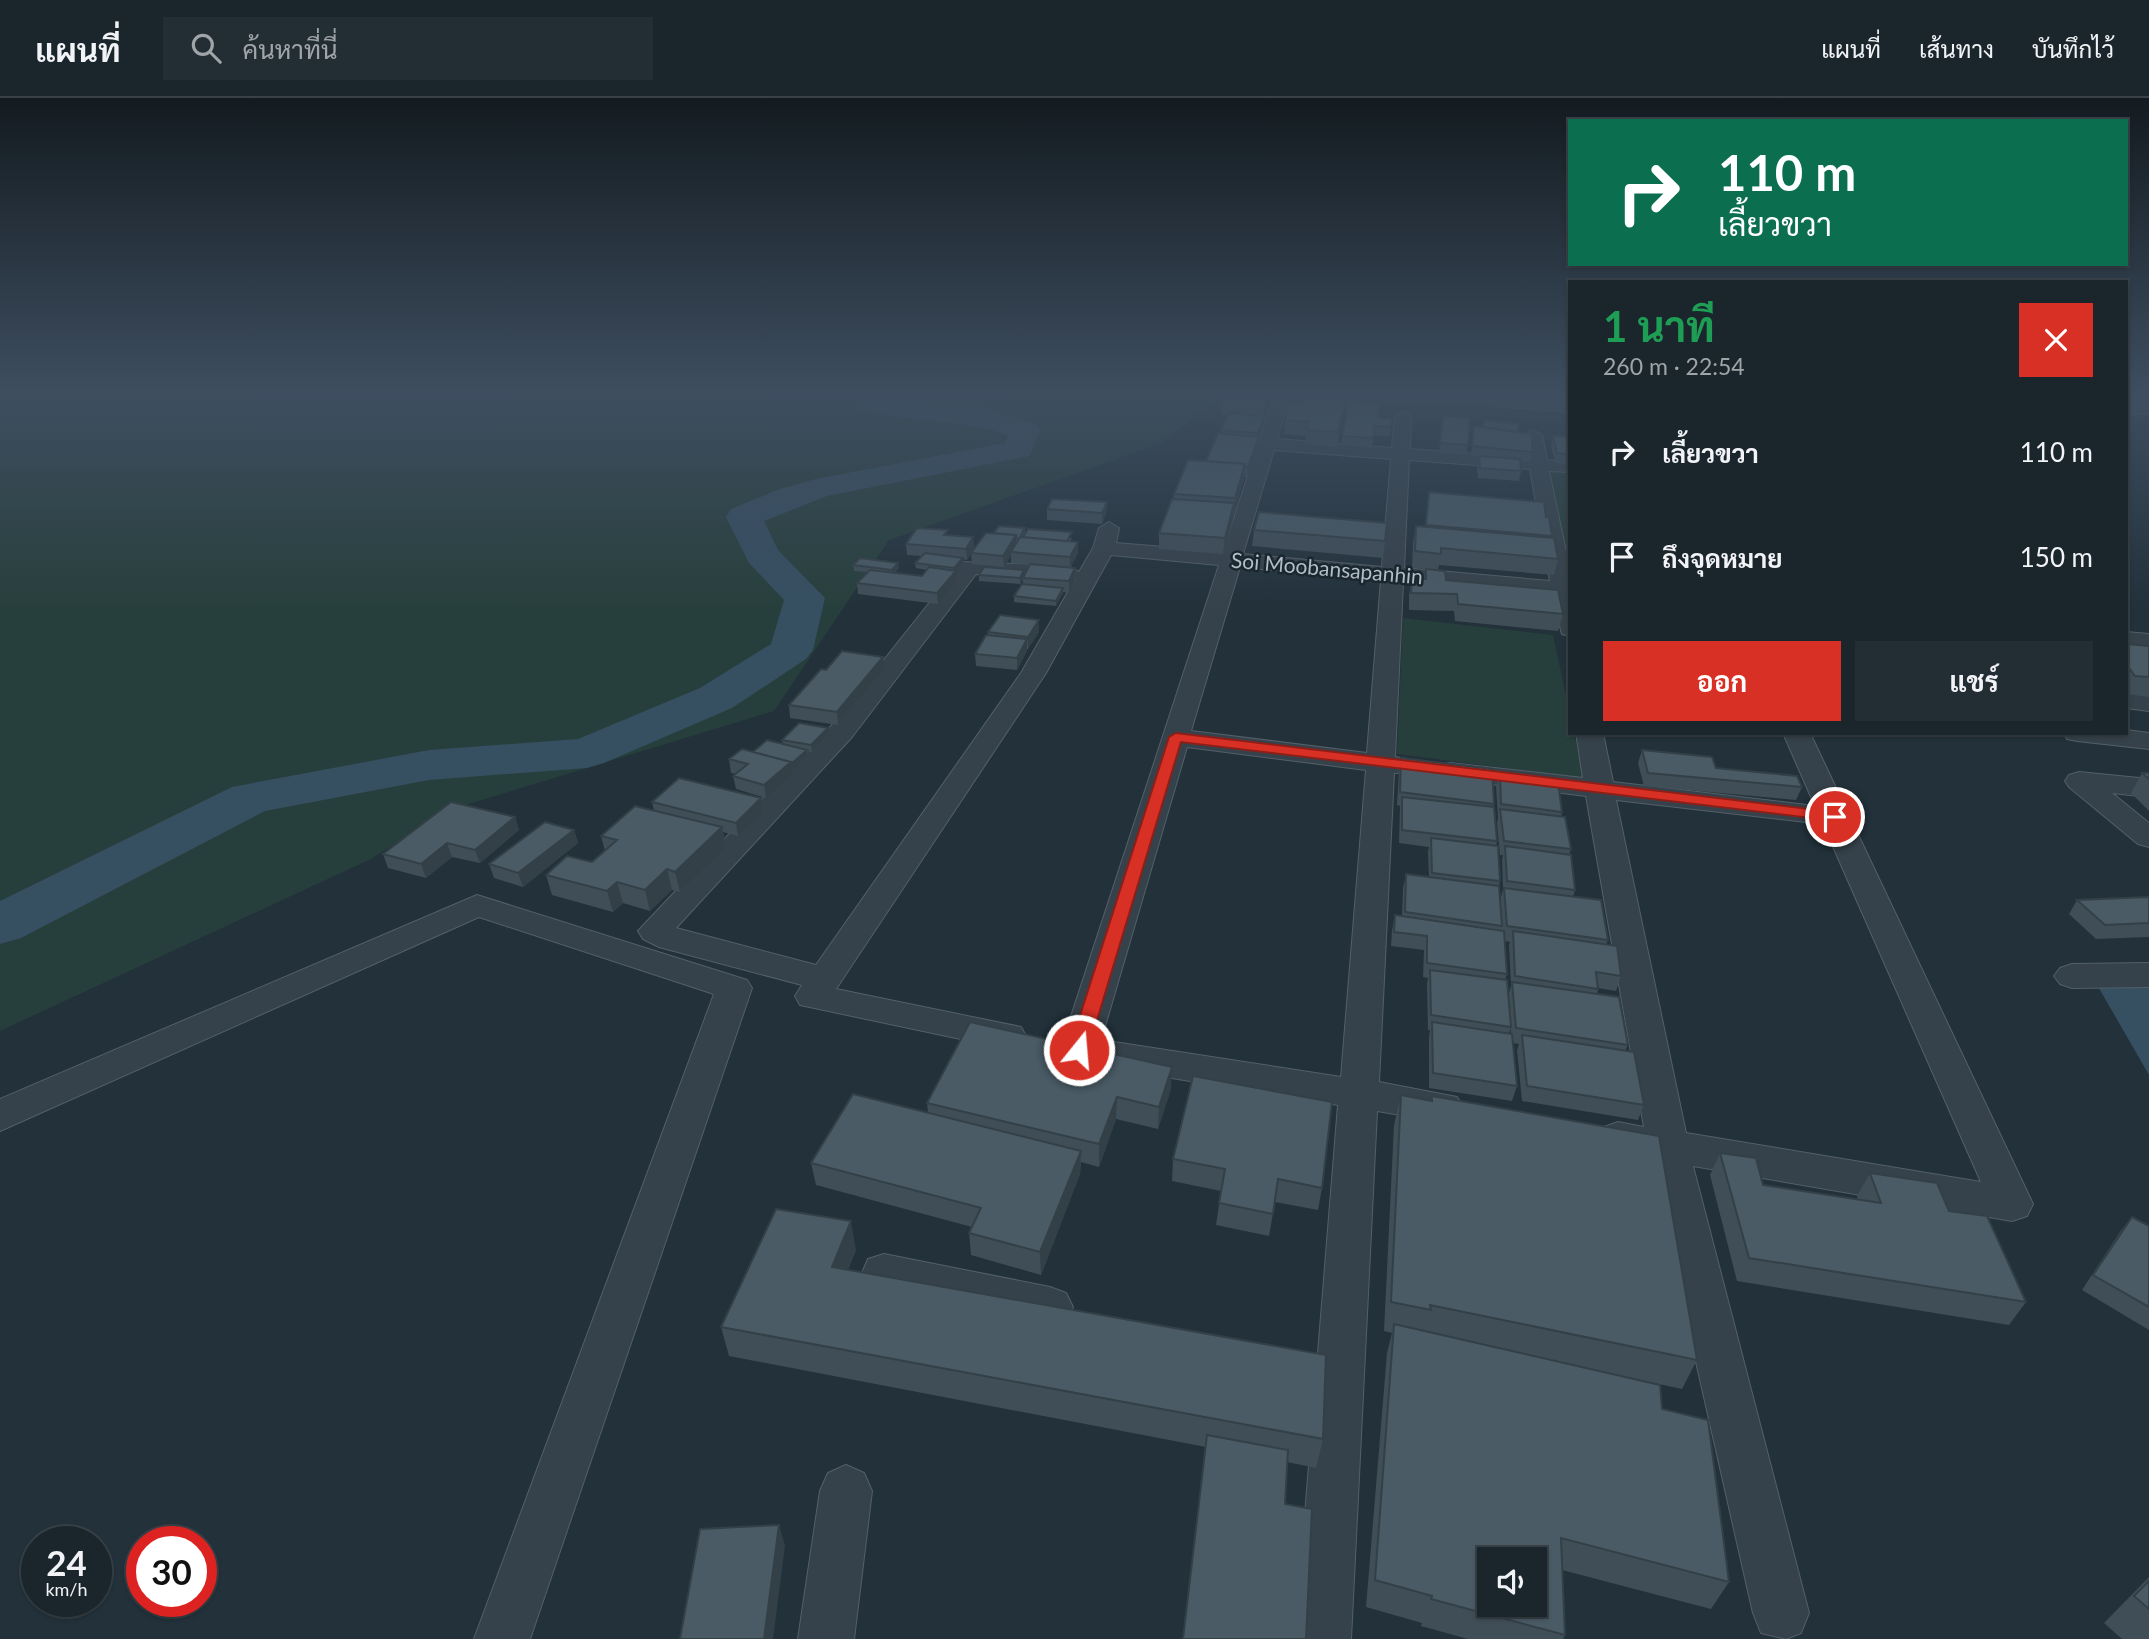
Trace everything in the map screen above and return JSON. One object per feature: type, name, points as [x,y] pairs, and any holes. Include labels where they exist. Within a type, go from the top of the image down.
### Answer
[{"type":"street","points":[[1057,1046],[1176,737],[1261,464]]},
{"type":"street","points":[[1323,1639],[1321,1362],[1360,1093],[1400,464]]},
{"type":"street","points":[[1568,467],[1538,464],[1568,610]]},
{"type":"street","name":"Soi Moobansapanhin","points":[[1088,575],[1107,538],[1232,560],[1566,590]]},
{"type":"street","points":[[825,979],[671,939],[655,930],[842,731],[970,567],[1088,575],[1033,673],[825,979],[813,996],[1057,1046],[1480,1114]]},
{"type":"street","points":[[2128,639],[2149,641]]},
{"type":"street","points":[[2128,701],[2149,703]]},
{"type":"street","points":[[1590,735],[1668,1147],[1781,1614]]},
{"type":"street","points":[[1588,1133],[2012,1204],[1798,735]]},
{"type":"street","points":[[2095,735],[2149,741]]},
{"type":"street","points":[[1176,737],[1835,817]]},
{"type":"street","points":[[2149,788],[2079,781],[2149,838]]},
{"type":"street","points":[[0,1116],[477,905],[734,988],[502,1639]]},
{"type":"street","points":[[2072,976],[2149,975]]},
{"type":"street","points":[[884,1273],[1086,1314]]},
{"type":"street","points":[[826,1639],[846,1491]]},
{"type":"green space","points":[[0,464],[1102,464],[889,540],[774,711],[449,810],[371,859],[0,1031]]},
{"type":"green space","points":[[1549,468],[1568,469],[1568,564]]},
{"type":"green space","points":[[1403,618],[1553,635],[1568,705],[1568,735],[1574,735],[1583,778],[1397,754]]},
{"type":"water","points":[[2096,983],[2149,984],[2149,1075]]},
{"type":"building","points":[[1186,464],[1245,464],[1235,498],[1174,494]]},
{"type":"building","points":[[1480,464],[1520,464],[1521,471],[1480,468]]},
{"type":"building","points":[[1429,492],[1544,502],[1552,536],[1426,525]]},
{"type":"building","points":[[1052,499],[1107,502],[1102,513],[1047,509]]},
{"type":"building","points":[[1172,499],[1234,503],[1225,538],[1159,533]]},
{"type":"building","points":[[1259,512],[1387,523],[1385,541],[1254,530]]},
{"type":"building","points":[[999,526],[1025,528],[1019,539],[1016,535],[994,533]]},
{"type":"building","points":[[1416,526],[1554,538],[1558,559],[1441,548],[1441,554],[1415,551]]},
{"type":"building","points":[[917,528],[948,530],[944,535],[973,537],[966,549],[906,544]]},
{"type":"building","points":[[1028,529],[1072,532],[1067,541],[1023,537]]},
{"type":"building","points":[[986,533],[1016,535],[1003,556],[971,553]]},
{"type":"building","points":[[1020,537],[1078,542],[1070,557],[1011,552]]},
{"type":"building","points":[[925,553],[963,558],[954,568],[915,563]]},
{"type":"building","points":[[860,558],[898,563],[892,570],[853,565]]},
{"type":"building","points":[[1030,564],[1075,568],[1069,581],[1023,578]]},
{"type":"building","points":[[929,567],[956,571],[937,593],[857,583],[870,570],[922,576]]},
{"type":"building","points":[[984,567],[1024,570],[1020,578],[979,575]]},
{"type":"building","points":[[1426,569],[1445,571],[1446,580],[1558,590],[1563,614],[1458,604],[1457,594],[1411,593],[1412,578],[1426,579]]},
{"type":"building","points":[[1022,584],[1063,588],[1056,601],[1014,596]]},
{"type":"building","points":[[1000,615],[1039,620],[1028,637],[988,632]]},
{"type":"building","points":[[986,635],[1027,639],[1017,658],[975,654]]},
{"type":"building","points":[[2128,644],[2149,646],[2149,677],[2135,676],[2128,667]]},
{"type":"building","points":[[842,651],[883,657],[837,712],[789,705],[821,669],[826,670]]},
{"type":"building","points":[[799,723],[828,728],[811,745],[782,740]]},
{"type":"building","points":[[767,740],[807,750],[791,764],[753,752]]},
{"type":"building","points":[[742,749],[791,762],[764,785],[733,776],[748,764],[729,759]]},
{"type":"building","points":[[1642,750],[1712,757],[1716,768],[1797,776],[1802,787],[1648,773]]},
{"type":"building","points":[[1401,758],[1492,769],[1494,804],[1400,792]]},
{"type":"building","points":[[1500,774],[1558,782],[1562,812],[1501,804]]},
{"type":"building","points":[[679,778],[761,798],[736,823],[652,802]]},
{"type":"building","points":[[1402,797],[1494,807],[1497,841],[1402,830]]},
{"type":"building","points":[[451,802],[515,817],[475,850],[447,843],[421,864],[383,854]]},
{"type":"building","points":[[635,806],[722,827],[675,872],[667,869],[645,890],[617,882],[607,891],[546,875],[567,856],[592,862],[617,840],[601,836]]},
{"type":"building","points":[[1500,809],[1565,817],[1571,849],[1504,841]]},
{"type":"building","points":[[545,822],[574,830],[518,873],[489,864]]},
{"type":"building","points":[[1431,838],[1498,846],[1500,881],[1432,873]]},
{"type":"building","points":[[1505,846],[1571,855],[1575,890],[1507,881]]},
{"type":"building","points":[[1406,874],[1499,886],[1502,926],[1405,912]]},
{"type":"building","points":[[1504,888],[1601,900],[1608,940],[1507,926]]},
{"type":"building","points":[[2149,897],[2149,923],[2105,925],[2077,900]]},
{"type":"building","points":[[1395,915],[1504,931],[1507,974],[1427,963],[1427,936],[1394,932]]},
{"type":"building","points":[[1513,931],[1617,946],[1621,976],[1596,972],[1598,989],[1515,976]]},
{"type":"building","points":[[1430,970],[1507,980],[1511,1027],[1431,1015]]},
{"type":"building","points":[[1512,982],[1619,997],[1628,1045],[1516,1028]]},
{"type":"building","points":[[970,1022],[1172,1067],[1159,1107],[1117,1097],[1099,1144],[927,1103]]},
{"type":"building","points":[[1432,1022],[1512,1034],[1517,1086],[1433,1073]]},
{"type":"building","points":[[1522,1035],[1634,1052],[1644,1105],[1527,1086]]},
{"type":"building","points":[[1193,1076],[1332,1102],[1322,1188],[1278,1179],[1273,1214],[1219,1203],[1225,1169],[1173,1159]]},
{"type":"building","points":[[853,1094],[1081,1151],[1040,1252],[969,1233],[981,1208],[811,1163]]},
{"type":"building","points":[[1401,1095],[1432,1101],[1432,1096],[1659,1136],[1697,1360],[1430,1305],[1431,1310],[1391,1302]]},
{"type":"building","points":[[1720,1153],[1756,1158],[1763,1185],[1881,1203],[1870,1173],[1937,1183],[1949,1211],[1987,1216],[2026,1302],[1749,1258]]},
{"type":"building","points":[[776,1209],[851,1221],[832,1267],[1326,1355],[1323,1439],[721,1327]]},
{"type":"building","points":[[2132,1217],[2149,1226],[2149,1307],[2093,1275]]},
{"type":"building","points":[[1394,1324],[1660,1385],[1662,1409],[1708,1420],[1729,1582],[1561,1538],[1565,1635],[1498,1617],[1547,1617],[1547,1547],[1477,1547],[1477,1611],[1431,1599],[1432,1596],[1375,1580]]},
{"type":"building","points":[[1207,1435],[1288,1450],[1285,1504],[1312,1509],[1306,1639],[1183,1639]]},
{"type":"building","points":[[779,1525],[764,1639],[680,1639],[700,1529]]},
{"type":"building","points":[[2149,1581],[2149,1609],[2134,1596]]},
{"type":"waterway","points":[[0,925],[250,798],[429,765],[587,753],[716,698],[791,650],[805,598],[762,555],[744,517],[792,496],[839,483],[954,464]]},
{"type":"route","points":[[1079,1050],[1176,737],[1835,817]]}]
